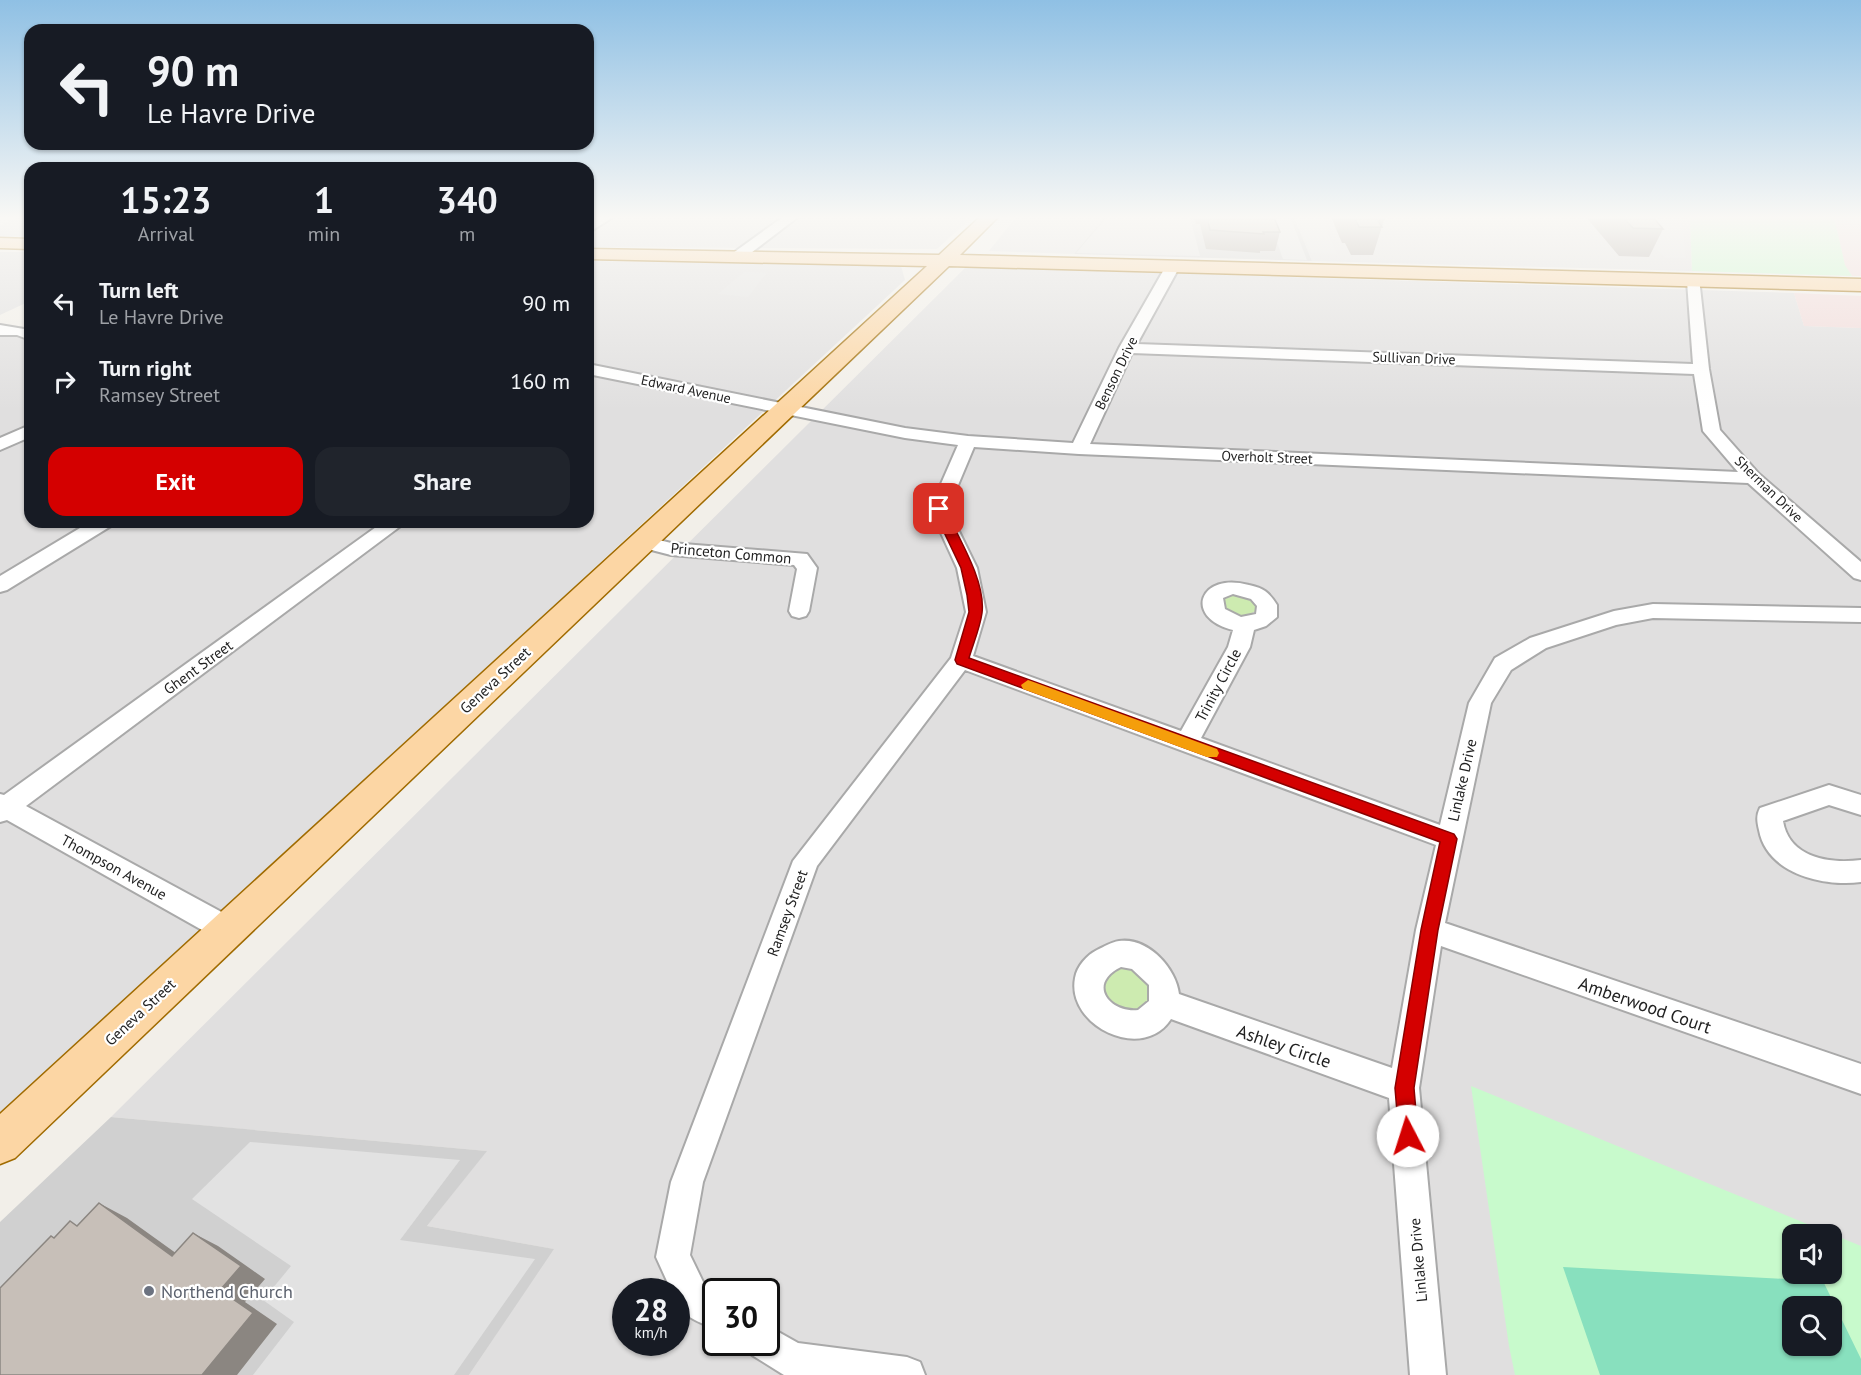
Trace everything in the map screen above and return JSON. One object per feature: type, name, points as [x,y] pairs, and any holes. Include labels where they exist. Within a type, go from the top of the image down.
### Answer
[{"type":"main road","name":"Geneva Street","points":[[0,1143],[921,281]]},
{"type":"main road","points":[[1701,281],[1861,285]]},
{"type":"street","name":"Benson Drive","points":[[1078,449],[1127,348],[1164,281]]},
{"type":"street","name":"Sherman Drive","points":[[1694,281],[1701,369],[1712,431],[1753,478],[1861,573]]},
{"type":"street","points":[[0,330],[24,333]]},
{"type":"street","points":[[0,339],[24,333]]},
{"type":"street","name":"Sullivan Drive","points":[[1127,348],[1701,369]]},
{"type":"street","name":"Edward Avenue","points":[[595,370],[784,410]]},
{"type":"street","name":"Overholt Street","points":[[784,410],[905,433],[968,441],[1078,449],[1753,478]]},
{"type":"street","points":[[0,446],[24,433]]},
{"type":"street","name":"Ramsey Street","points":[[702,1303],[693,1298],[673,1257],[687,1182],[806,861],[962,660],[976,612],[974,595],[967,568],[939,509],[968,441]]},
{"type":"street","points":[[0,585],[94,528]]},
{"type":"street","name":"Ghent Street","points":[[2,808],[388,528]]},
{"type":"street","name":"Princeton Common","points":[[643,542],[671,549],[800,559],[807,568],[799,611]]},
{"type":"street","name":"Linlake Drive","points":[[1428,1375],[1404,1088],[1430,930],[1480,704],[1503,664],[1538,643],[1614,618],[1653,611],[1861,615]]},
{"type":"street","name":"Trinity Circle","points":[[1186,744],[1239,647],[1245,624]]},
{"type":"street","points":[[962,660],[1449,839]]},
{"type":"street","points":[[1861,805],[1829,795],[1769,815],[1773,837],[1798,864],[1840,875],[1861,871]]},
{"type":"street","name":"Thompson Avenue","points":[[2,808],[228,930]]},
{"type":"street","name":"Amberwood Court","points":[[1430,930],[1861,1079]]},
{"type":"street","name":"Ashley Circle","points":[[1164,1003],[1404,1088]]},
{"type":"street","points":[[780,1352],[792,1360],[907,1375]]},
{"type":"shaded area","points":[[0,281],[24,281],[24,304],[0,315]]},
{"type":"shaded area","points":[[594,281],[904,281],[0,1119],[0,333],[24,335],[24,528],[594,528]]},
{"type":"shaded area","points":[[733,281],[761,281],[748,297],[718,294]]},
{"type":"shaded area","points":[[952,281],[1417,281],[1794,293],[1804,326],[1861,328],[1861,1375],[469,1375],[553,1249],[427,1226],[486,1151],[111,1117]]},
{"type":"shaded area","points":[[1794,293],[1861,296],[1861,328],[1804,326]]},
{"type":"shaded area","points":[[111,1117],[487,1151],[427,1226],[554,1249],[469,1375],[0,1375],[0,1222]]},
{"type":"shaded area","points":[[250,1142],[460,1160],[400,1240],[535,1259],[454,1375],[253,1375],[294,1322],[263,1300],[291,1266],[192,1199]]},
{"type":"green space","points":[[1234,594],[1249,597],[1256,604],[1256,611],[1243,617],[1227,611],[1223,600]]},
{"type":"green space","points":[[1121,968],[1138,973],[1148,985],[1150,996],[1142,1008],[1119,1009],[1105,994],[1105,979],[1114,970]]},
{"type":"green space","points":[[1471,1086],[1808,1224],[1782,1224],[1782,1284],[1842,1284],[1842,1238],[1861,1246],[1861,1375],[1515,1375]]},
{"type":"green space","points":[[1563,1267],[1782,1279],[1782,1284],[1824,1284],[1830,1296],[1782,1296],[1782,1356],[1842,1356],[1842,1320],[1861,1359],[1861,1375],[1600,1375]]},
{"type":"building","name":"Northend Church","points":[[99,1203],[172,1256],[193,1233],[241,1266],[220,1290],[253,1313],[202,1375],[0,1375],[0,1288],[51,1236],[54,1238],[70,1221],[77,1226]]},
{"type":"slow traffic","points":[[1028,685],[1212,753]]},
{"type":"place","name":"Northend Church","points":[[149,1291]]},
{"type":"route","points":[[939,509],[967,568],[974,595],[976,612],[962,660],[1449,839],[1430,930],[1404,1088],[1408,1136]]}]
